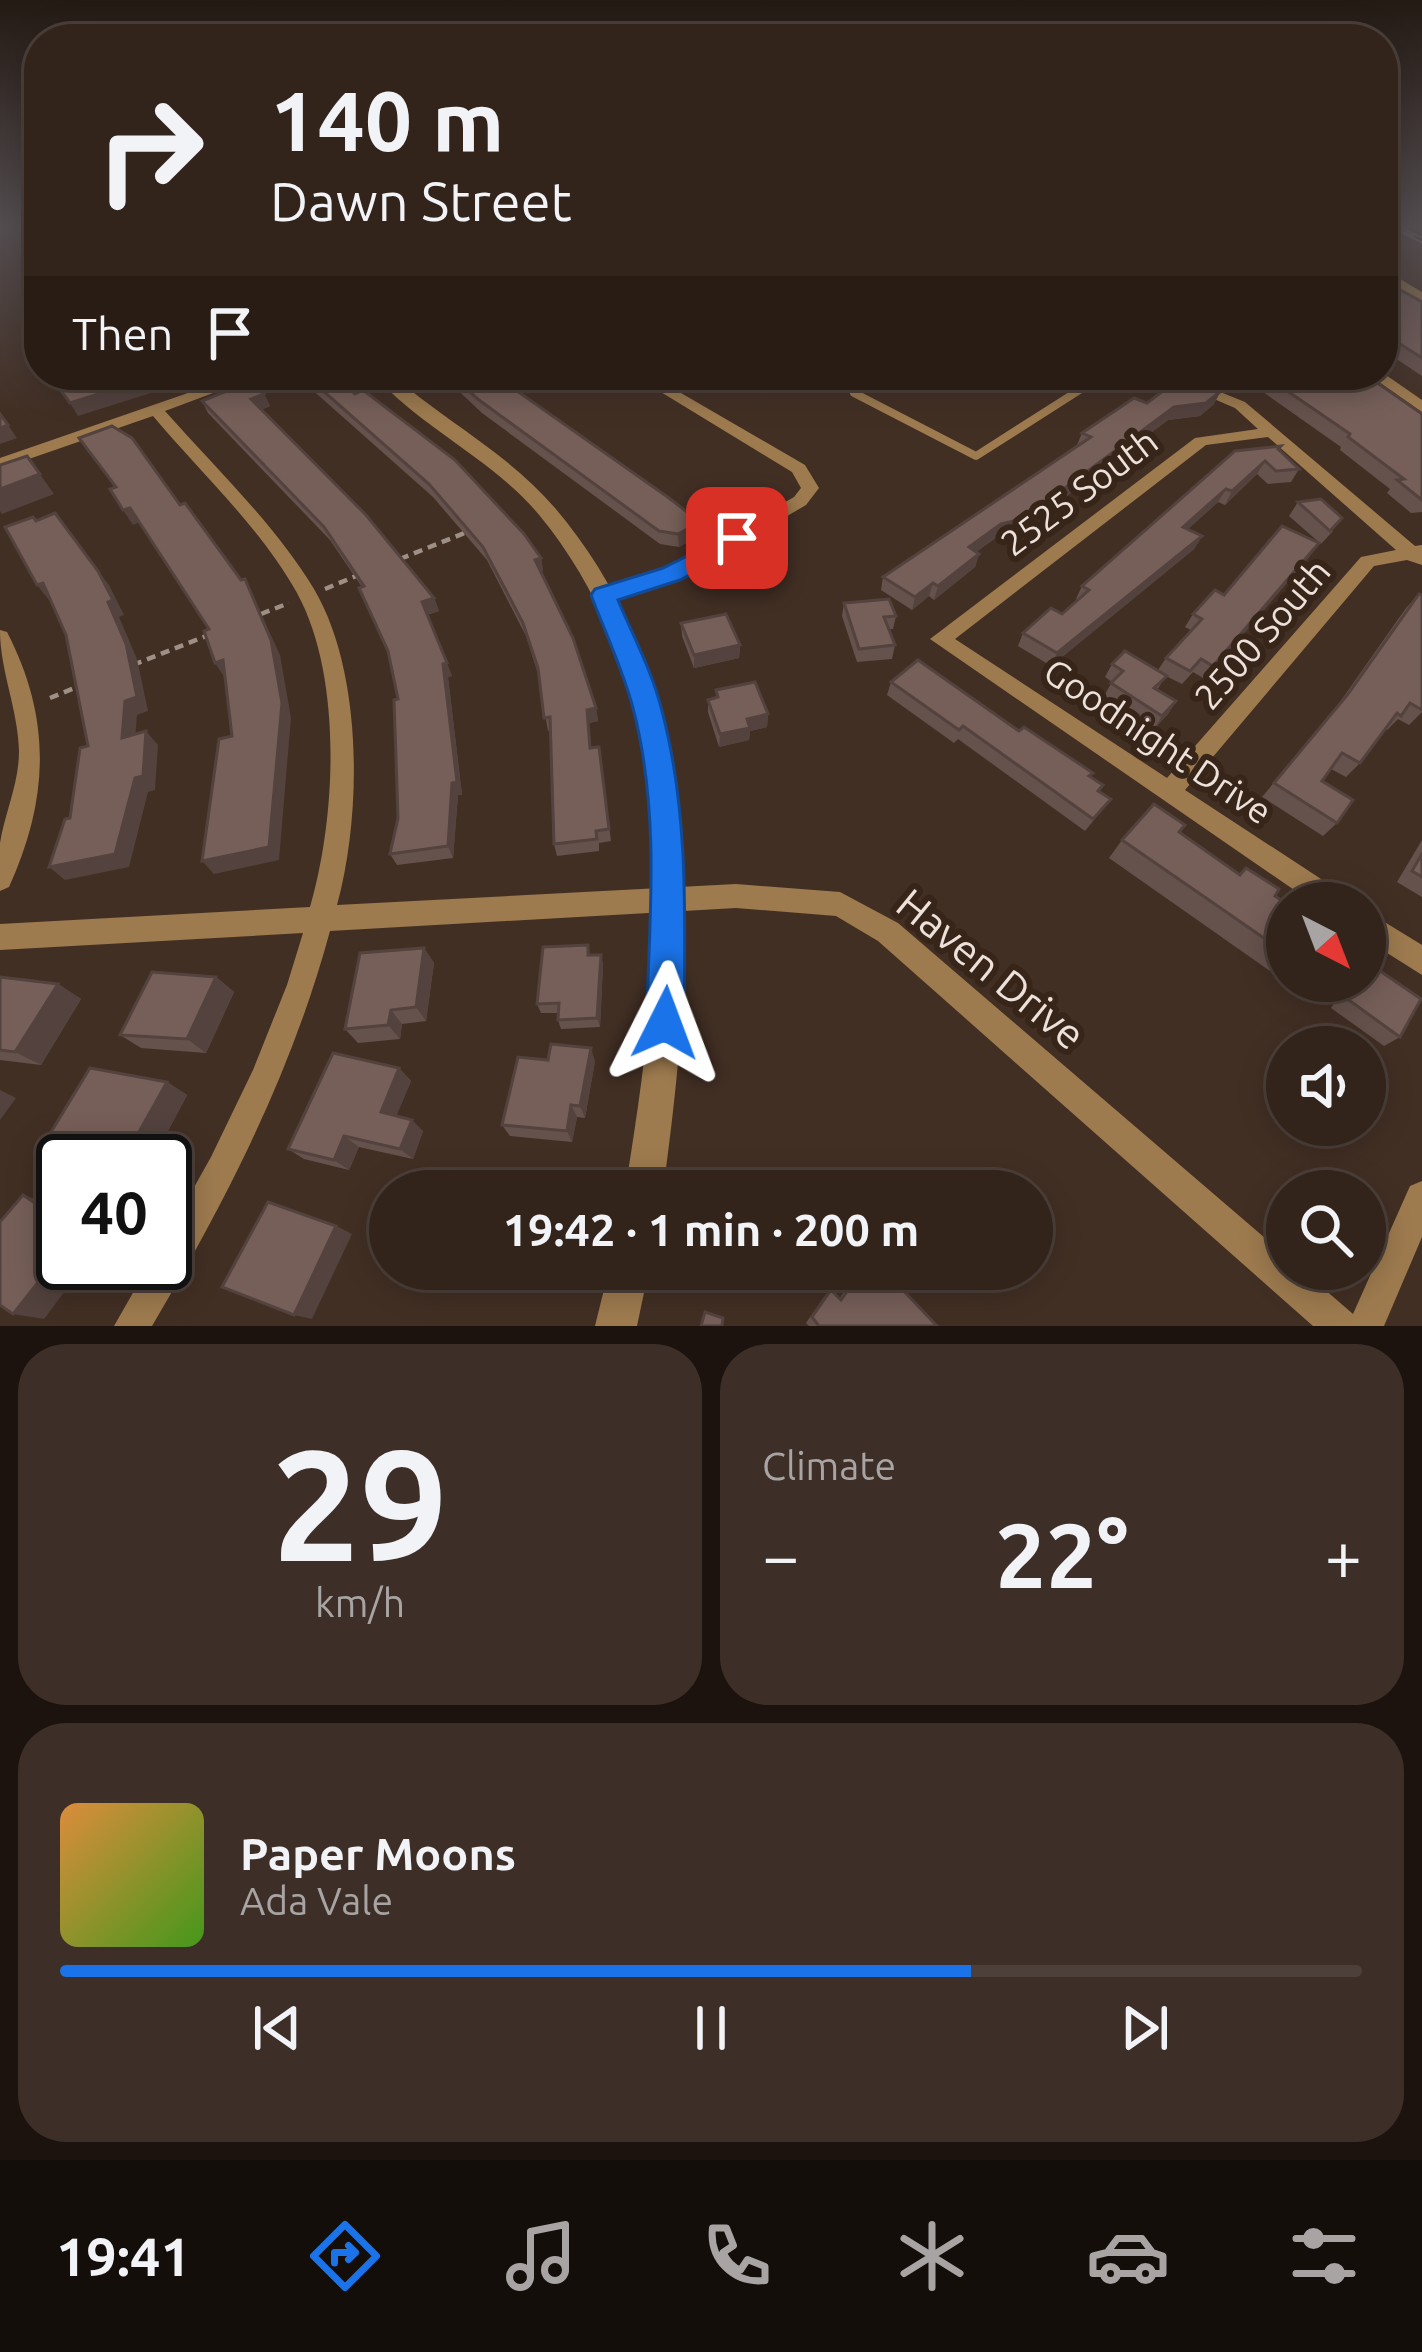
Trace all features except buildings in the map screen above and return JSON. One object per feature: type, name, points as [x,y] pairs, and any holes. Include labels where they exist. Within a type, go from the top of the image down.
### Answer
[{"type":"street","points":[[0,464],[212,390]]},
{"type":"street","points":[[401,390],[515,480],[550,516],[604,595],[647,707],[662,788],[669,900],[663,1052],[647,1170]]},
{"type":"street","points":[[604,595],[695,563],[800,501],[810,488],[799,470],[665,390]]},
{"type":"street","points":[[1202,390],[1240,405],[1418,556]]},
{"type":"street","points":[[132,1326],[252,1111],[323,919],[334,866],[345,753],[332,658],[317,614],[288,567],[156,410]]},
{"type":"street","name":"2525 South","points":[[940,639],[1201,441],[1271,432]]},
{"type":"street","name":"2500 South","points":[[1169,792],[1369,561],[1418,556]]},
{"type":"street","points":[[0,637],[28,707],[33,759],[21,824],[0,878]]},
{"type":"street","name":"Goodnight Drive","points":[[940,639],[1304,882]]},
{"type":"street","name":"Haven Drive","points":[[0,938],[736,896],[840,904],[888,932],[1340,1326]]},
{"type":"street","points":[[1386,937],[1422,961]]},
{"type":"street","points":[[1366,1326],[1422,1198]]},
{"type":"street","points":[[616,1326],[624,1290]]},
{"type":"lane","points":[[860,390],[854,393],[976,456],[1079,390]]},
{"type":"path","points":[[396,560],[476,528]]},
{"type":"path","points":[[325,589],[355,577]]},
{"type":"path","points":[[258,615],[289,603]]},
{"type":"path","points":[[128,667],[215,633]]},
{"type":"path","points":[[50,698],[85,685]]},
{"type":"route","points":[[665,1023],[669,872],[656,745],[638,678],[604,595],[671,574],[737,538]]}]
